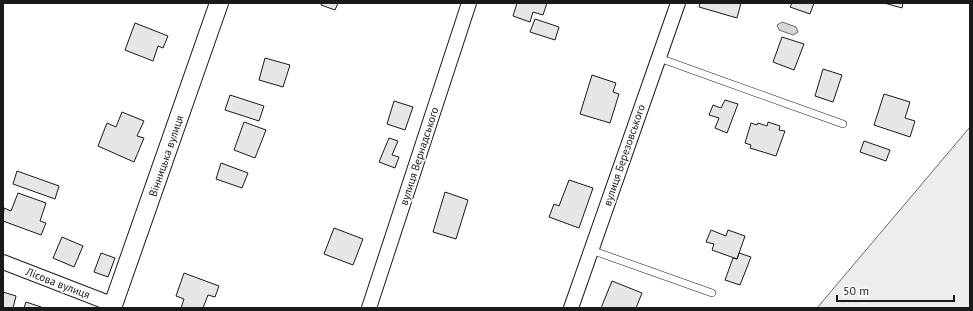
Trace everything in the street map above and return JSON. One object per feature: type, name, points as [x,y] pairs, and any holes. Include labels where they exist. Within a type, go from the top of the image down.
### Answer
[{"type":"street","name":"Вінницька вулиця","points":[[113,306],[219,3]]},
{"type":"street","name":"вулиця Вернадського","points":[[369,308],[469,3]]},
{"type":"street","name":"вулиця Березовського","points":[[571,308],[678,3]]},
{"type":"street","name":"Лісова вулиця","points":[[3,262],[113,306]]},
{"type":"lane","points":[[658,58],[843,124]]},
{"type":"lane","points":[[592,250],[712,293]]},
{"type":"shaded area","points":[[782,22],[796,27],[798,32],[793,35],[779,30],[777,25]]},
{"type":"shaded area","points":[[970,127],[970,308],[817,308]]},
{"type":"building","points":[[322,3],[338,3],[335,10],[321,5]]},
{"type":"building","points":[[517,3],[547,3],[543,15],[533,12],[530,22],[513,16]]},
{"type":"building","points":[[700,3],[741,3],[737,18],[699,7]]},
{"type":"building","points":[[792,3],[814,3],[810,14],[790,7]]},
{"type":"building","points":[[884,3],[903,3],[902,8]]},
{"type":"building","points":[[535,19],[559,27],[555,40],[530,32]]},
{"type":"building","points":[[135,23],[168,36],[163,48],[158,46],[153,61],[125,50]]},
{"type":"building","points":[[782,37],[804,44],[794,70],[773,62]]},
{"type":"building","points":[[265,58],[290,65],[283,87],[259,80]]},
{"type":"building","points":[[823,69],[842,75],[833,102],[815,96]]},
{"type":"building","points":[[592,75],[616,83],[613,92],[619,94],[610,123],[580,114]]},
{"type":"building","points":[[884,94],[910,102],[905,118],[915,121],[910,137],[874,125]]},
{"type":"building","points":[[230,95],[264,106],[259,121],[225,110]]},
{"type":"building","points":[[725,100],[738,104],[727,133],[715,128],[719,118],[709,115],[713,105],[721,108]]},
{"type":"building","points":[[394,101],[413,107],[405,130],[387,124]]},
{"type":"building","points":[[122,112],[144,121],[137,136],[144,138],[134,162],[98,146],[107,123],[116,127]]},
{"type":"building","points":[[244,122],[266,130],[255,158],[234,150]]},
{"type":"building","points":[[768,122],[780,126],[779,130],[785,131],[776,156],[750,148],[751,145],[745,143],[751,123],[757,125],[758,123],[767,126]]},
{"type":"building","points":[[389,138],[398,141],[392,155],[399,157],[395,168],[379,162]]},
{"type":"building","points":[[864,141],[890,150],[886,161],[860,152]]},
{"type":"building","points":[[221,163],[248,173],[242,188],[216,179]]},
{"type":"building","points":[[17,171],[59,186],[55,199],[13,184]]},
{"type":"building","points":[[569,180],[593,188],[579,228],[549,217],[554,204],[559,206]]},
{"type":"building","points":[[445,192],[468,200],[456,239],[433,232]]},
{"type":"building","points":[[18,193],[46,203],[40,221],[46,223],[41,235],[3,221],[4,208],[11,211]]},
{"type":"building","points":[[334,228],[363,239],[353,265],[324,254]]},
{"type":"building","points":[[711,230],[726,236],[728,230],[745,236],[737,259],[712,250],[714,244],[706,242]]},
{"type":"building","points":[[62,237],[83,246],[74,267],[53,258]]},
{"type":"building","points":[[101,253],[115,258],[108,277],[94,272]]},
{"type":"building","points":[[739,253],[751,257],[740,285],[725,280],[733,258],[737,259]]},
{"type":"building","points":[[184,273],[219,286],[215,297],[208,295],[203,308],[181,308],[184,299],[176,296]]},
{"type":"building","points":[[612,281],[642,293],[636,308],[601,308]]},
{"type":"building","points":[[3,292],[16,296],[13,308],[3,308]]},
{"type":"building","points":[[26,302],[44,308],[24,308]]}]
